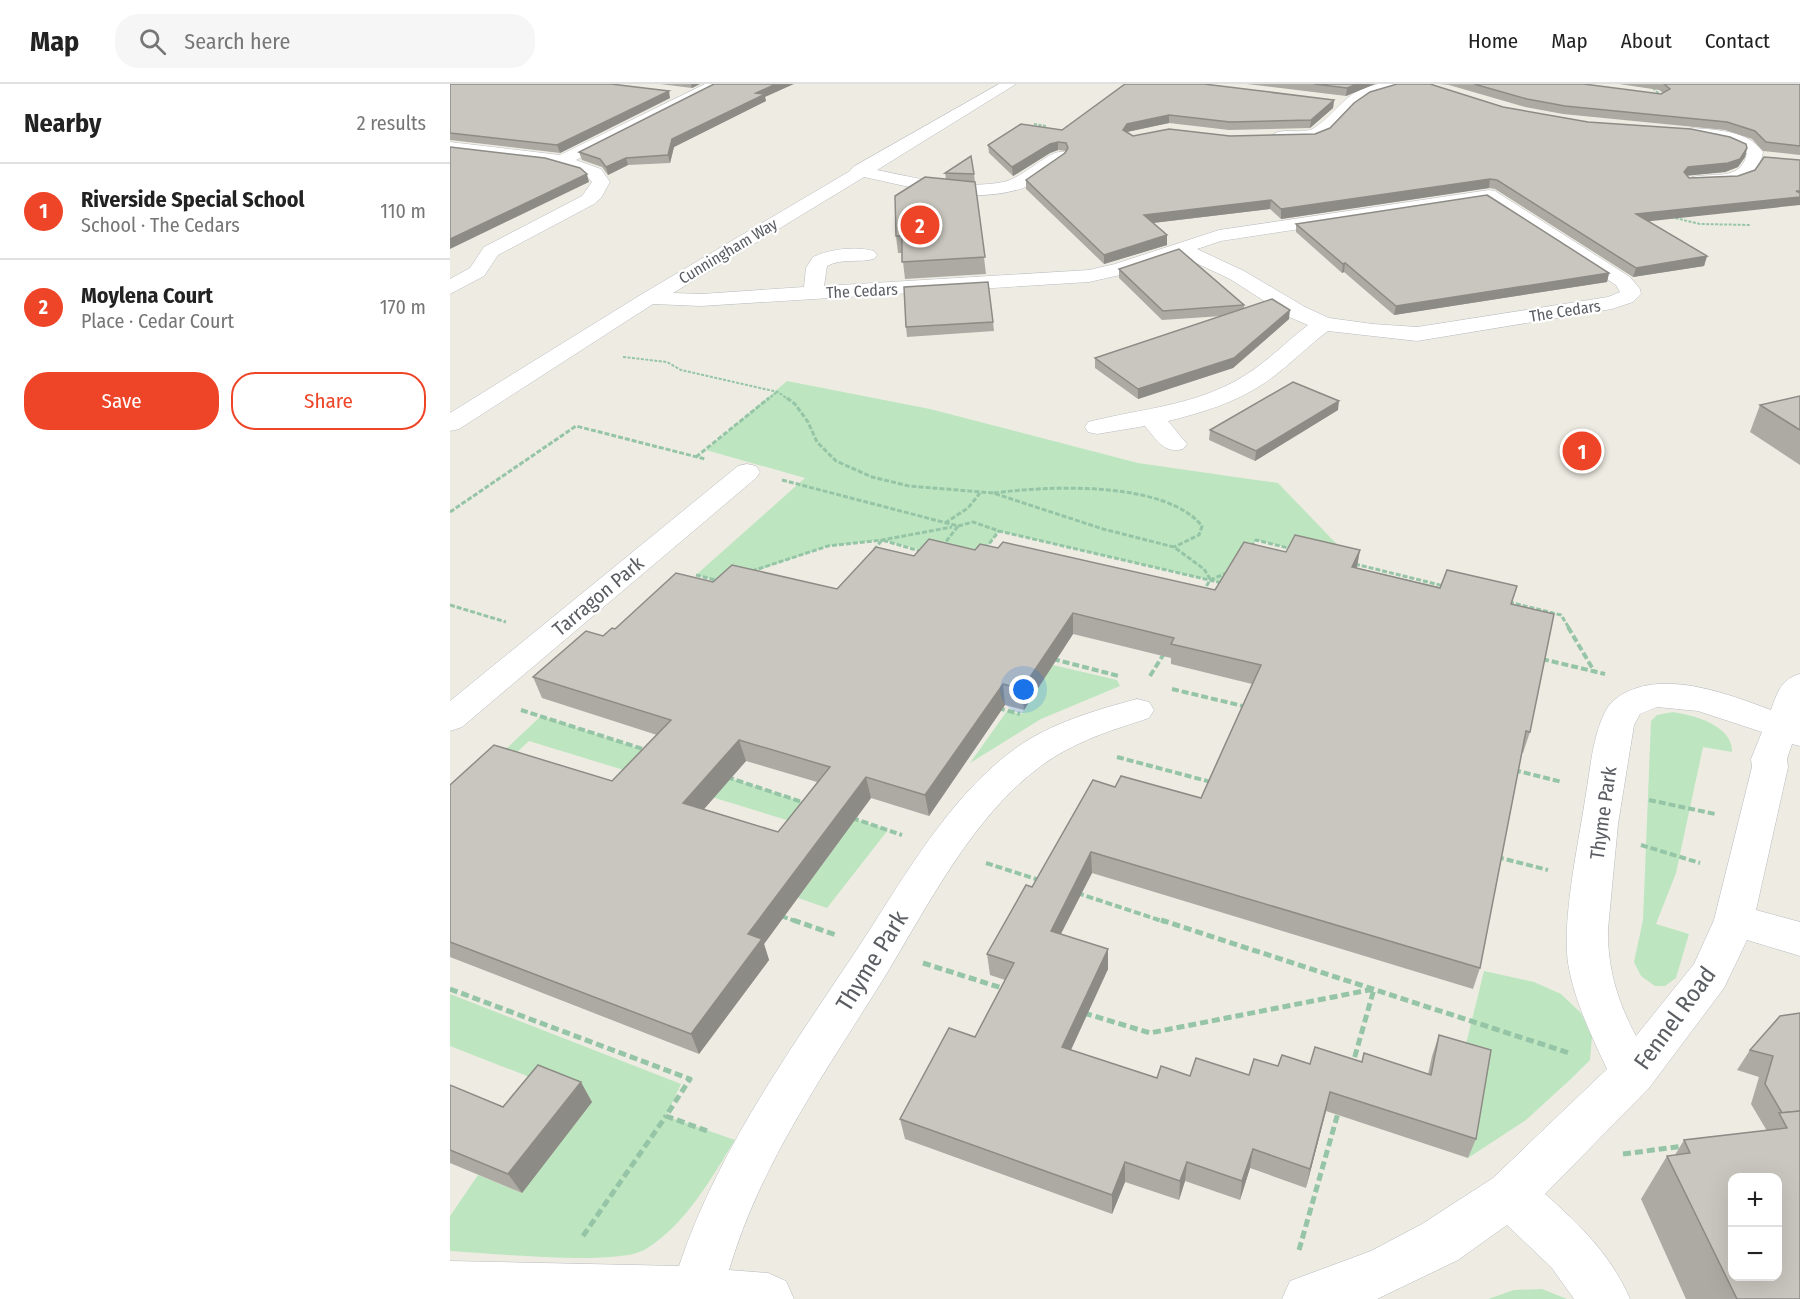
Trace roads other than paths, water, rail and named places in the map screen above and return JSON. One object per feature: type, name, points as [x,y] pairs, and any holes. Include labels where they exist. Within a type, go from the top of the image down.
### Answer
[{"type":"street","points":[[562,160],[717,84]]},
{"type":"street","name":"Cunningham Way","points":[[450,424],[649,298],[859,171],[1010,84]]},
{"type":"street","points":[[1266,137],[1317,134],[1348,103],[1366,93],[1399,84]]},
{"type":"street","points":[[672,92],[694,95]]},
{"type":"street","points":[[1326,100],[1348,103]]},
{"type":"street","points":[[1674,131],[1734,139],[1753,149],[1762,158],[1740,176],[1693,181]]},
{"type":"street","points":[[450,147],[562,160],[595,173],[601,182],[595,194],[574,209],[491,251],[477,273],[450,288]]},
{"type":"street","points":[[450,159],[472,149]]},
{"type":"street","points":[[859,171],[942,185],[998,198],[1058,156]]},
{"type":"street","name":"The Cedars","points":[[1179,248],[1237,274],[1297,312],[1324,324],[1417,334],[1612,303],[1629,296],[1630,289],[1623,281],[1465,180]]},
{"type":"street","name":"The Cedars","points":[[649,298],[701,300],[1089,276],[1114,271],[1179,248],[1242,232],[1489,195]]},
{"type":"street","points":[[814,294],[816,266],[819,262],[832,257],[867,255]]},
{"type":"street","points":[[1097,427],[1152,419],[1185,411],[1237,390],[1274,365],[1308,334],[1324,324]]},
{"type":"street","points":[[1152,419],[1174,444]]},
{"type":"street","name":"Tarragon Park","points":[[450,719],[747,472]]},
{"type":"street","name":"Fennel Road","points":[[1308,1299],[1382,1272],[1440,1242],[1510,1195],[1634,1074],[1709,976],[1734,920],[1769,759],[1790,730],[1794,693],[1800,685]]},
{"type":"street","name":"Thyme Park","points":[[1634,1074],[1609,1029],[1594,983],[1587,945],[1604,792],[1616,730],[1622,712],[1639,700],[1665,694],[1712,703],[1790,730]]},
{"type":"street","name":"Thyme Park","points":[[696,1292],[721,1219],[756,1148],[879,950],[945,850],[982,800],[1016,767],[1043,747],[1067,735],[1137,710]]},
{"type":"street","points":[[1734,920],[1800,939]]},
{"type":"street","points":[[1510,1195],[1570,1250],[1604,1299]]},
{"type":"street","points":[[450,1287],[696,1292],[768,1299]]},
{"type":"place","name":"Moylena Court","points":[[920,225]]},
{"type":"place","name":"Riverside Special School","points":[[1582,451]]}]
